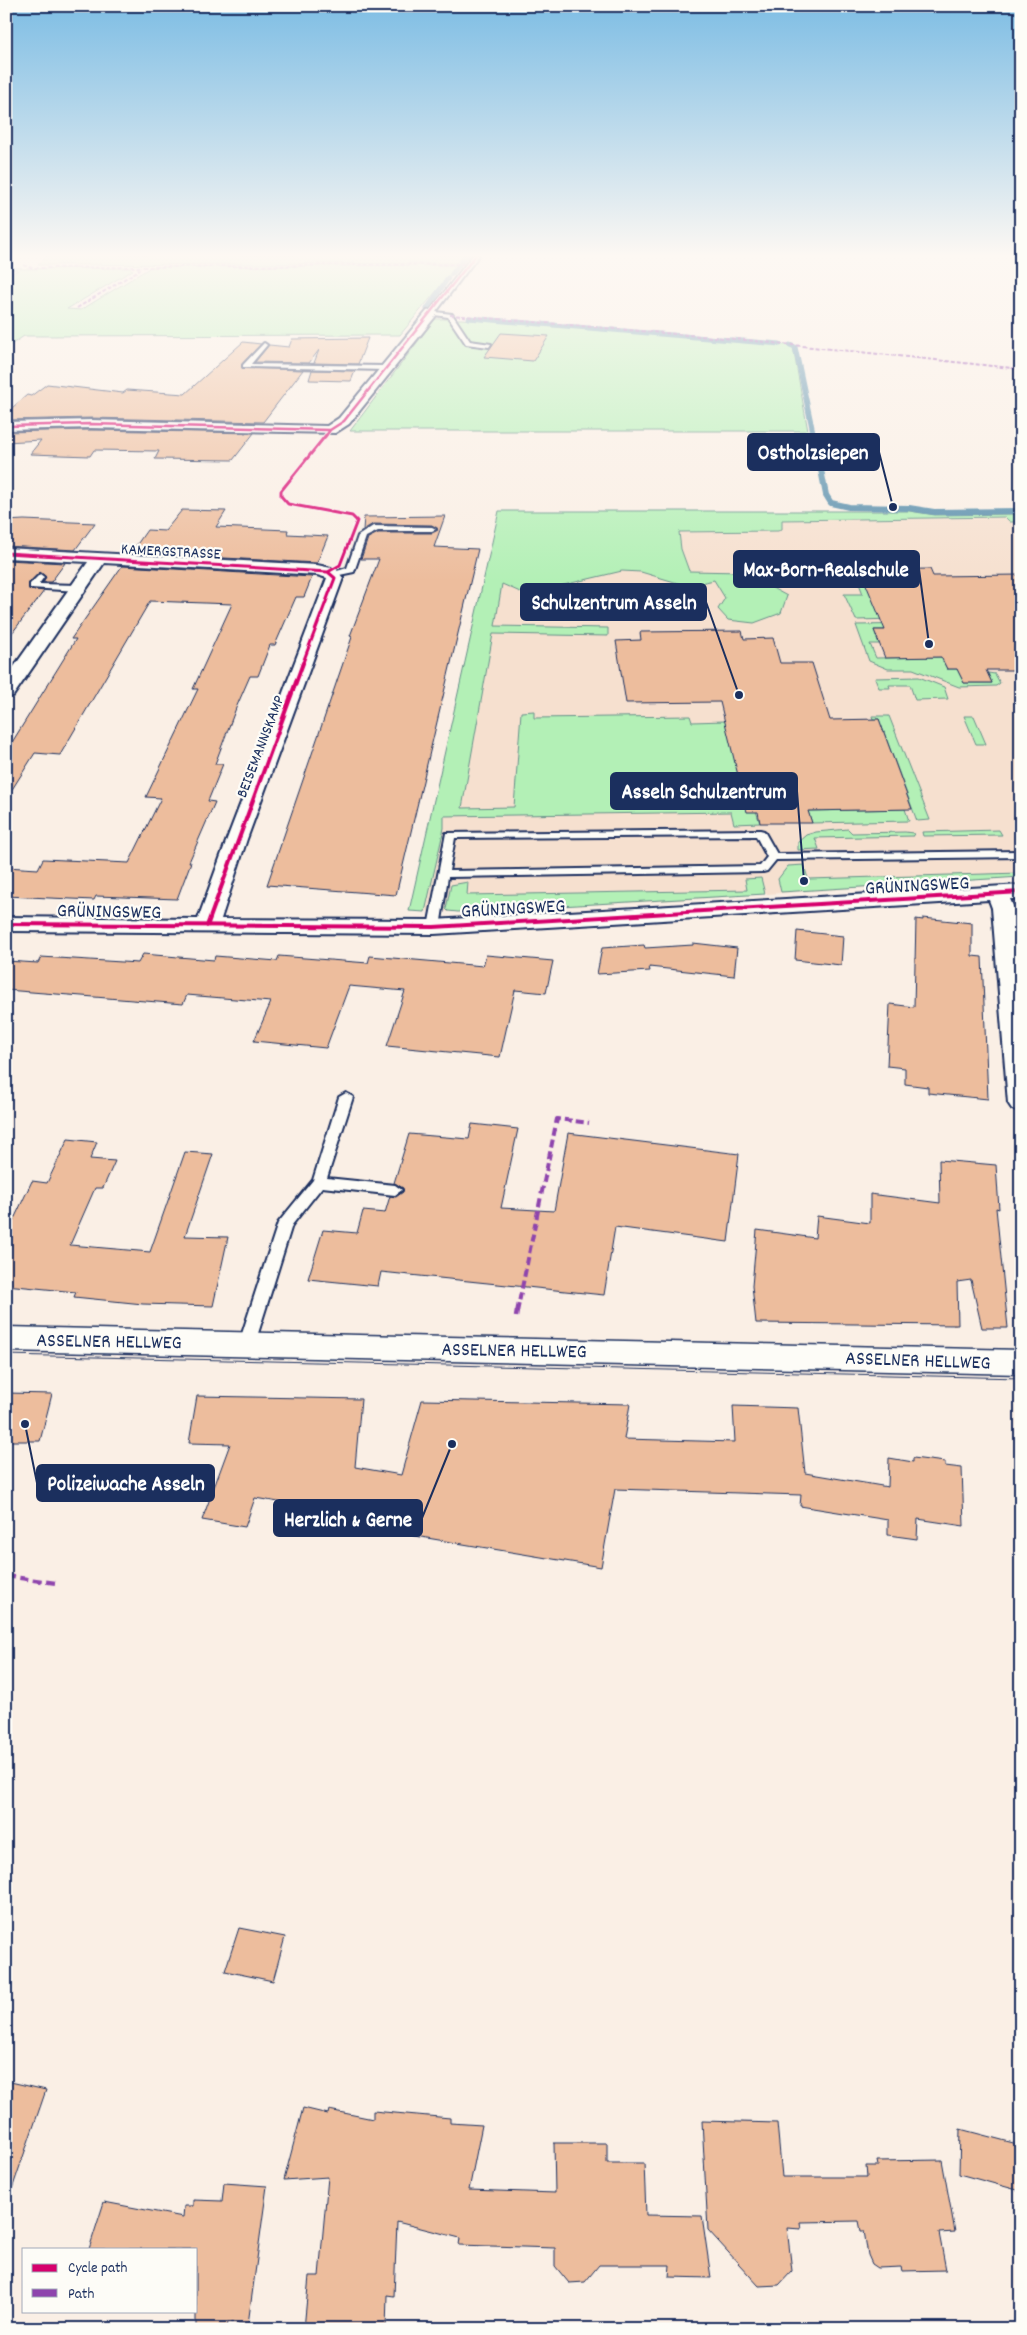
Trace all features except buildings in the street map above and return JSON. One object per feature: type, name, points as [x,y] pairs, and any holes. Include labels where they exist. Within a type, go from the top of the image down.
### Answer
[{"type":"main road","name":"ASSELNER HELLWEG","points":[[6,1339],[1021,1362]]},
{"type":"street","points":[[6,426],[91,424],[330,430],[344,421],[388,364]]},
{"type":"street","name":"KAMERGSTRASSE","points":[[6,553],[317,570],[333,575]]},
{"type":"street","points":[[6,692],[99,558]]},
{"type":"street","name":"BEISEMANNSKAMP","points":[[207,926],[237,839],[335,578],[333,575]]},
{"type":"street","name":"GRÜNINGSWEG","points":[[6,924],[434,926],[1021,892]]},
{"type":"street","points":[[997,894],[1004,908],[1021,1103]]},
{"type":"lane","points":[[246,364],[244,366],[385,368]]},
{"type":"lane","points":[[333,575],[350,570],[362,536],[376,528],[432,529]]},
{"type":"lane","points":[[40,577],[33,586],[78,588]]},
{"type":"lane","points":[[434,926],[450,835],[760,833],[773,857]]},
{"type":"lane","points":[[443,874],[763,869],[773,857],[1021,854]]},
{"type":"lane","points":[[247,1343],[285,1222],[319,1182],[346,1097]]},
{"type":"lane","points":[[319,1182],[395,1190]]},
{"type":"shaded area","points":[[499,511],[909,511],[935,515],[1021,514],[1021,877],[663,901],[458,912],[409,911]]},
{"type":"green space","points":[[401,364],[796,364],[808,431],[350,431]]},
{"type":"green space","points":[[499,511],[909,511],[935,515],[1021,514],[1021,522],[1010,522],[1005,517],[782,520],[782,529],[778,531],[679,532],[681,549],[689,571],[743,572],[787,596],[781,613],[754,623],[728,620],[718,609],[725,598],[714,580],[688,586],[641,572],[622,571],[559,586],[545,603],[502,584],[495,626],[608,628],[608,636],[493,634],[462,808],[514,807],[521,712],[534,711],[534,718],[690,716],[692,722],[725,721],[760,823],[734,824],[731,812],[444,816],[444,828],[425,912],[409,911]]},
{"type":"green space","points":[[881,561],[886,570],[860,570],[935,618],[856,620],[844,594],[863,594],[852,565]]},
{"type":"green space","points":[[929,624],[942,629],[874,630],[879,644],[870,644],[876,658],[941,657],[947,669],[957,669],[964,683],[992,683],[988,673],[995,674],[1000,683],[996,686],[959,687],[913,669],[888,669],[869,661],[856,625]]},
{"type":"green space","points":[[919,677],[944,687],[948,699],[915,700],[910,685],[889,685],[890,688],[879,688],[875,678]]},
{"type":"green space","points":[[872,716],[889,716],[930,820],[917,821],[879,719],[873,719]]},
{"type":"green space","points":[[964,716],[974,716],[986,744],[976,744]]},
{"type":"green space","points":[[905,809],[909,821],[812,823],[808,811]]},
{"type":"green space","points":[[848,829],[852,833],[905,832],[913,833],[914,836],[815,838],[819,849],[798,850],[798,842],[806,835],[816,832]]},
{"type":"green space","points":[[999,830],[1002,835],[923,836],[922,832]]},
{"type":"green space","points":[[804,865],[808,879],[1021,873],[1021,877],[781,892],[778,879],[788,866]]},
{"type":"green space","points":[[761,878],[765,894],[458,912],[446,909],[451,885],[468,882],[467,895],[747,890],[745,879]]},
{"type":"waterway","points":[[799,364],[814,437]]},
{"type":"waterway","points":[[814,435],[826,495],[831,503],[849,507],[909,508],[934,512],[1021,511]]},
{"type":"tram line","points":[[6,1355],[1021,1378]]},
{"type":"marked path","points":[[976,364],[1021,369]]},
{"type":"marked path","points":[[516,1317],[557,1119],[589,1123]]},
{"type":"marked path","points":[[6,1576],[56,1583]]},
{"type":"cycle path","points":[[6,426],[91,424],[330,430],[344,421],[389,364]]},
{"type":"cycle path","points":[[328,572],[340,565],[357,521],[352,516],[288,504],[281,496],[281,491],[330,430]]},
{"type":"cycle path","points":[[6,553],[317,570],[325,571],[334,576],[335,578],[237,839],[207,926]]},
{"type":"cycle path","points":[[6,924],[434,927],[1021,892]]},
{"type":"place","name":"Ostholzsiepen","points":[[893,507]]},
{"type":"place","name":"Max-Born-Realschule","points":[[929,644]]},
{"type":"place","name":"Schulzentrum Asseln","points":[[739,695]]},
{"type":"place","name":"Asseln Schulzentrum","points":[[804,881]]},
{"type":"place","name":"Polizeiwache Asseln","points":[[25,1424]]},
{"type":"place","name":"Herzlich & Gerne","points":[[452,1444]]}]
